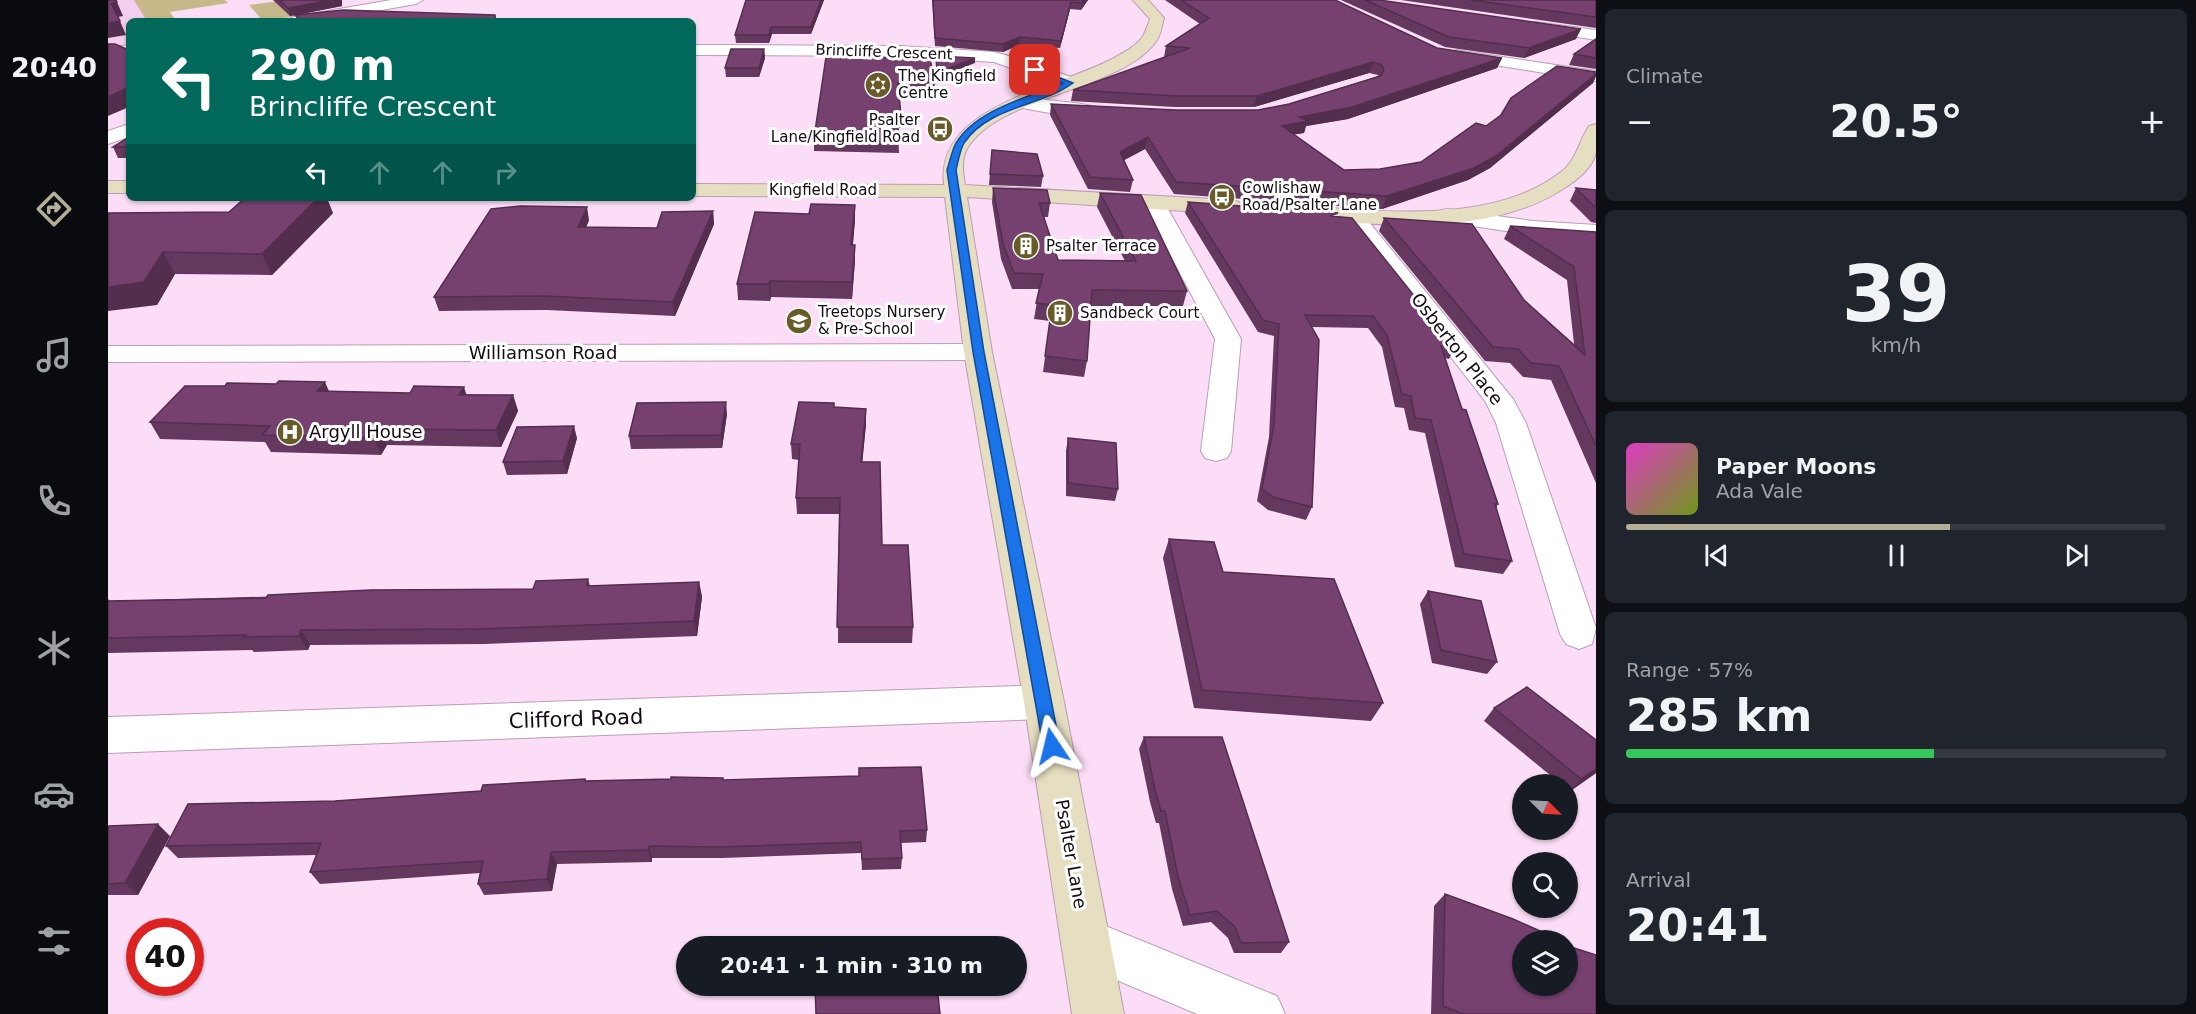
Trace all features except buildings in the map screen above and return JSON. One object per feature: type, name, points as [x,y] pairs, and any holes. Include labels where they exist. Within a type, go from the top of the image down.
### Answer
[{"type":"street","points":[[311,18],[416,0]]},
{"type":"street","name":"Psalter Lane","points":[[1098,1014],[1044,702],[978,352],[953,191],[952,170],[960,143],[981,123],[1021,102],[1116,64],[1137,52],[1151,40],[1157,29],[1157,18],[1140,0]]},
{"type":"street","points":[[1516,23],[1596,35]]},
{"type":"street","points":[[108,53],[126,50]]},
{"type":"street","name":"Brincliffe Crescent","points":[[696,50],[900,51],[994,57],[1018,63],[1070,83]]},
{"type":"street","points":[[1440,53],[1596,76]]},
{"type":"street","points":[[1021,102],[1042,107],[1108,111]]},
{"type":"street","points":[[1447,216],[1500,207],[1552,189],[1570,176],[1581,161],[1596,130]]},
{"type":"street","points":[[108,138],[126,131]]},
{"type":"street","points":[[108,187],[126,187]]},
{"type":"street","name":"Kingfield Road","points":[[696,190],[953,191],[1247,208]]},
{"type":"street","points":[[1153,201],[1228,339],[1216,451]]},
{"type":"street","points":[[1270,210],[1352,216],[1447,216],[1596,232]]},
{"type":"street","name":"Osberton Place","points":[[1352,216],[1499,399],[1511,423],[1579,634]]},
{"type":"street","name":"Williamson Road","points":[[108,354],[978,352]]},
{"type":"street","name":"Clifford Road","points":[[108,735],[1044,702]]},
{"type":"street","points":[[1086,943],[1259,1014]]},
{"type":"shaded area","points":[[108,0],[161,0],[174,18],[126,18],[126,45],[108,48]]},
{"type":"shaded area","points":[[134,0],[225,0],[228,3],[170,12],[174,18],[145,18]]},
{"type":"shaded area","points":[[287,0],[304,15],[260,18],[249,5]]},
{"type":"place","name":"The Kingfield Centre","points":[[878,85]]},
{"type":"place","name":"Psalter Lane/Kingfield Road","points":[[940,129]]},
{"type":"place","name":"Cowlishaw Road/Psalter Lane","points":[[1222,197]]},
{"type":"place","name":"Psalter Terrace","points":[[1026,246]]},
{"type":"place","name":"Sandbeck Court","points":[[1060,313]]},
{"type":"place","name":"Treetops Nursery & Pre-School","points":[[799,321]]},
{"type":"place","name":"Argyll House","points":[[290,432]]},
{"type":"route","points":[[1035,70],[1070,83],[996,113],[981,123],[960,143],[952,170],[953,191],[978,352],[1052,746]]}]
